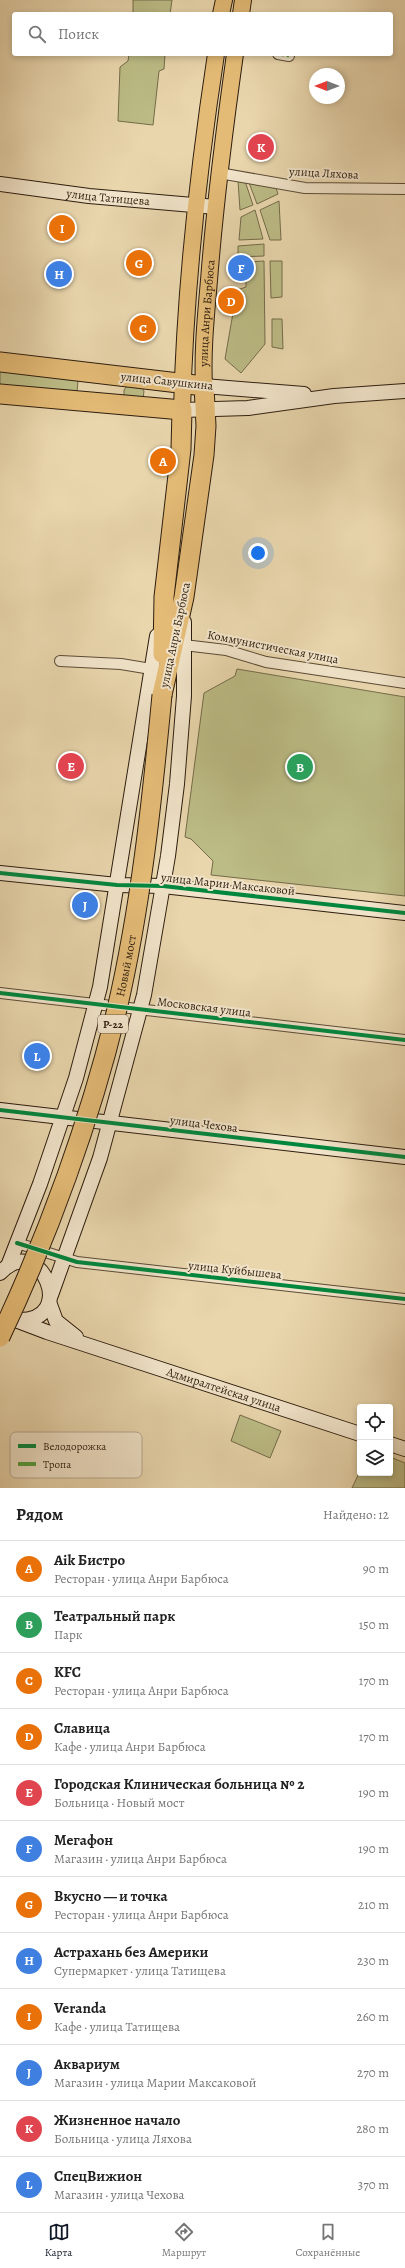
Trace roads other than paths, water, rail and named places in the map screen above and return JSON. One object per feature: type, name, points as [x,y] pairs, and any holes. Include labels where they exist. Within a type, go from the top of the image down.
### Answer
[{"type":"highway","name":"улица Савушкина","points":[[0,362],[204,386]]},
{"type":"highway","points":[[76,402],[79,371]]},
{"type":"highway","name":"улица Анри Барбюса","points":[[162,695],[184,597],[205,446],[206,410],[204,386]]},
{"type":"highway","name":"улица Савушкина","points":[[0,394],[76,402],[182,410]]},
{"type":"highway","name":"улица Анри Барбюса","points":[[162,695],[164,596],[181,449],[182,410]]},
{"type":"highway","name":"Новый мост","points":[[0,1337],[22,1291],[75,1150],[117,1010],[145,862],[162,695]]},
{"type":"main road","points":[[222,12],[224,0]]},
{"type":"main road","points":[[241,12],[243,0]]},
{"type":"main road","name":"улица Анри Барбюса","points":[[182,410],[184,348],[196,205],[216,56]]},
{"type":"main road","name":"улица Анри Барбюса","points":[[204,386],[203,349],[219,173],[235,56]]},
{"type":"main road","name":"улица Татищева","points":[[0,184],[88,196],[173,205],[216,207]]},
{"type":"main road","name":"улица Савушкина","points":[[204,386],[334,396]]},
{"type":"main road","name":"улица Савушкина","points":[[182,410],[248,408],[334,396],[405,391]]},
{"type":"main road","points":[[88,1344],[71,1334],[56,1321],[50,1298],[48,1279],[44,1273],[27,1264],[5,1264],[17,1243],[40,1184],[76,1078],[100,987],[164,596]]},
{"type":"main road","points":[[7,1316],[28,1320],[37,1317],[44,1310],[50,1298],[110,1123],[140,1010],[163,886],[177,777],[184,696],[184,597]]},
{"type":"main road","name":"улица Марии Максаковой","points":[[0,873],[117,885],[163,886],[405,913]]},
{"type":"main road","name":"улица Чехова","points":[[0,1110],[405,1157]]},
{"type":"main road","points":[[7,1316],[47,1332],[88,1344]]},
{"type":"main road","name":"Адмиралтейская улица","points":[[88,1344],[357,1433]]},
{"type":"main road","points":[[393,1445],[405,1448]]},
{"type":"street","name":"улица Ляхова","points":[[219,173],[305,188],[405,189]]},
{"type":"street","name":"Коммунистическая улица","points":[[184,644],[226,650],[266,662],[405,683]]},
{"type":"street","points":[[60,661],[121,664],[151,669]]},
{"type":"street","name":"Московская улица","points":[[0,993],[405,1040]]},
{"type":"street","name":"улица Куйбышева","points":[[17,1243],[63,1259],[77,1262],[405,1299]]},
{"type":"place","name":"Жизненное начало","points":[[261,147]]},
{"type":"place","name":"Veranda","points":[[62,228]]},
{"type":"place","name":"Вкусно — и точка","points":[[139,263]]},
{"type":"place","name":"Мегафон","points":[[241,268]]},
{"type":"place","name":"Астрахань без Америки","points":[[59,274]]},
{"type":"place","name":"Славица","points":[[231,301]]},
{"type":"place","name":"KFC","points":[[143,328]]},
{"type":"place","name":"Aik Бистро","points":[[163,461]]},
{"type":"place","name":"Городская Клиническая больница № 2","points":[[71,766]]},
{"type":"place","name":"Театральный парк","points":[[300,767]]},
{"type":"place","name":"Аквариум","points":[[85,905]]},
{"type":"place","name":"СпецВижион","points":[[37,1056]]}]
